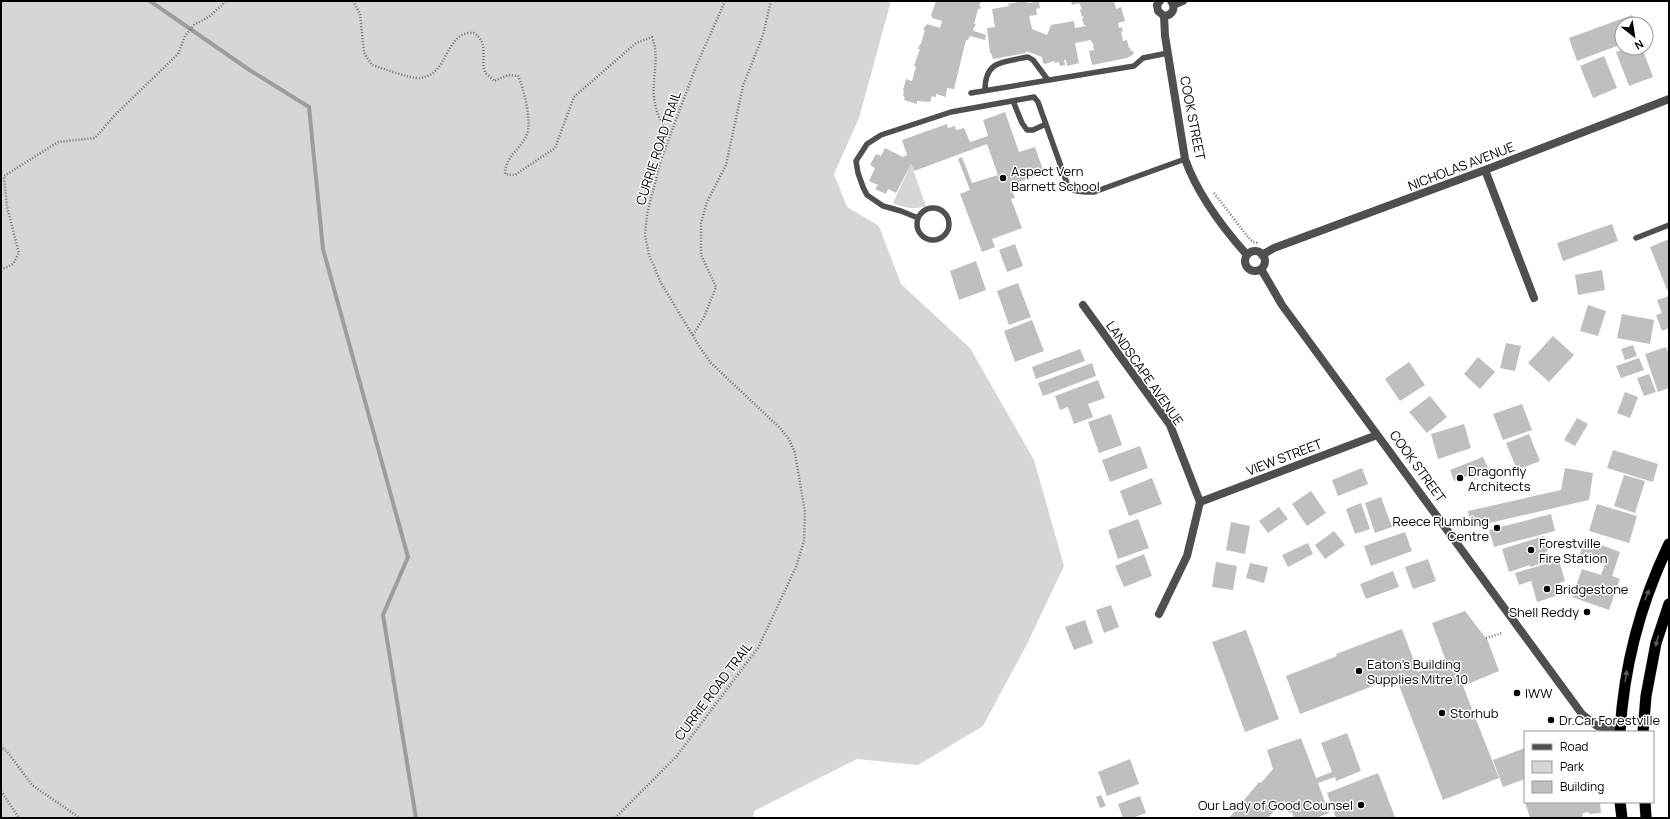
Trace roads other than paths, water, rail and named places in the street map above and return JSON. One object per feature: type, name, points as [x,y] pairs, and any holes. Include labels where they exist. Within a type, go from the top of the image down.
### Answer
[{"type":"highway","points":[[1623,731],[1629,660],[1644,603],[1657,569],[1669,544]]},
{"type":"highway","points":[[1642,731],[1646,696],[1656,643],[1669,604]]},
{"type":"highway","points":[[1620,803],[1622,818]]},
{"type":"highway","points":[[1645,803],[1646,818]]},
{"type":"street","name":"COOK STREET","points":[[1160,1],[1157,5],[1158,11],[1164,16],[1165,36],[1185,159],[1198,188],[1236,242],[1247,255]]},
{"type":"street","points":[[1164,16],[1172,12],[1172,3],[1183,1]]},
{"type":"street","name":"NICHOLAS AVENUE","points":[[1262,255],[1281,246],[1485,170],[1669,99]]},
{"type":"street","points":[[1485,170],[1534,298]]},
{"type":"street","points":[[1255,252],[1262,255],[1264,264],[1261,269],[1252,270],[1247,267],[1245,261],[1247,255],[1255,252]]},
{"type":"street","name":"COOK STREET","points":[[1261,269],[1282,305],[1582,714],[1597,726],[1623,731]]},
{"type":"street","name":"LANDSCAPE AVENUE","points":[[1083,305],[1170,425],[1200,502]]},
{"type":"street","name":"VIEW STREET","points":[[1200,502],[1377,435]]},
{"type":"street","points":[[1159,614],[1187,556],[1200,502]]},
{"type":"lane","points":[[971,93],[1134,66],[1143,58],[1168,53]]},
{"type":"lane","points":[[985,90],[985,80],[990,69],[999,63],[1028,57],[1034,60],[1048,80]]},
{"type":"lane","points":[[918,218],[883,206],[868,195],[863,187],[858,173],[856,161],[867,144],[881,135],[951,112],[1034,96],[1038,102],[1068,186],[1081,192],[1094,192],[1185,159]]},
{"type":"lane","points":[[1013,100],[1022,123],[1027,130],[1032,130],[1046,124]]},
{"type":"lane","points":[[937,209],[946,215],[948,220],[947,231],[939,239],[928,240],[923,238],[917,228],[918,218],[926,210],[937,209]]},
{"type":"lane","points":[[1636,238],[1669,225]]},
{"type":"waterway","points":[[150,1],[248,69],[309,107],[323,249],[408,557],[383,615],[416,818]]},
{"type":"place","name":"Aspect Vern Barnett School","points":[[1003,178]]},
{"type":"place","name":"Dragonfly Architects","points":[[1460,478]]},
{"type":"place","name":"Reece Plumbing Centre","points":[[1497,528]]},
{"type":"place","name":"Forestville Fire Station","points":[[1531,550]]},
{"type":"place","name":"Bridgestone","points":[[1547,589]]},
{"type":"place","name":"Shell Reddy","points":[[1587,612]]},
{"type":"place","name":"Eaton's Building Supplies Mitre 10","points":[[1359,671]]},
{"type":"place","name":"IWW","points":[[1517,693]]},
{"type":"place","name":"Storhub","points":[[1442,713]]},
{"type":"place","name":"Dr.Car Forestville","points":[[1551,720]]},
{"type":"place","name":"Our Lady of Good Counsel","points":[[1361,805]]}]
